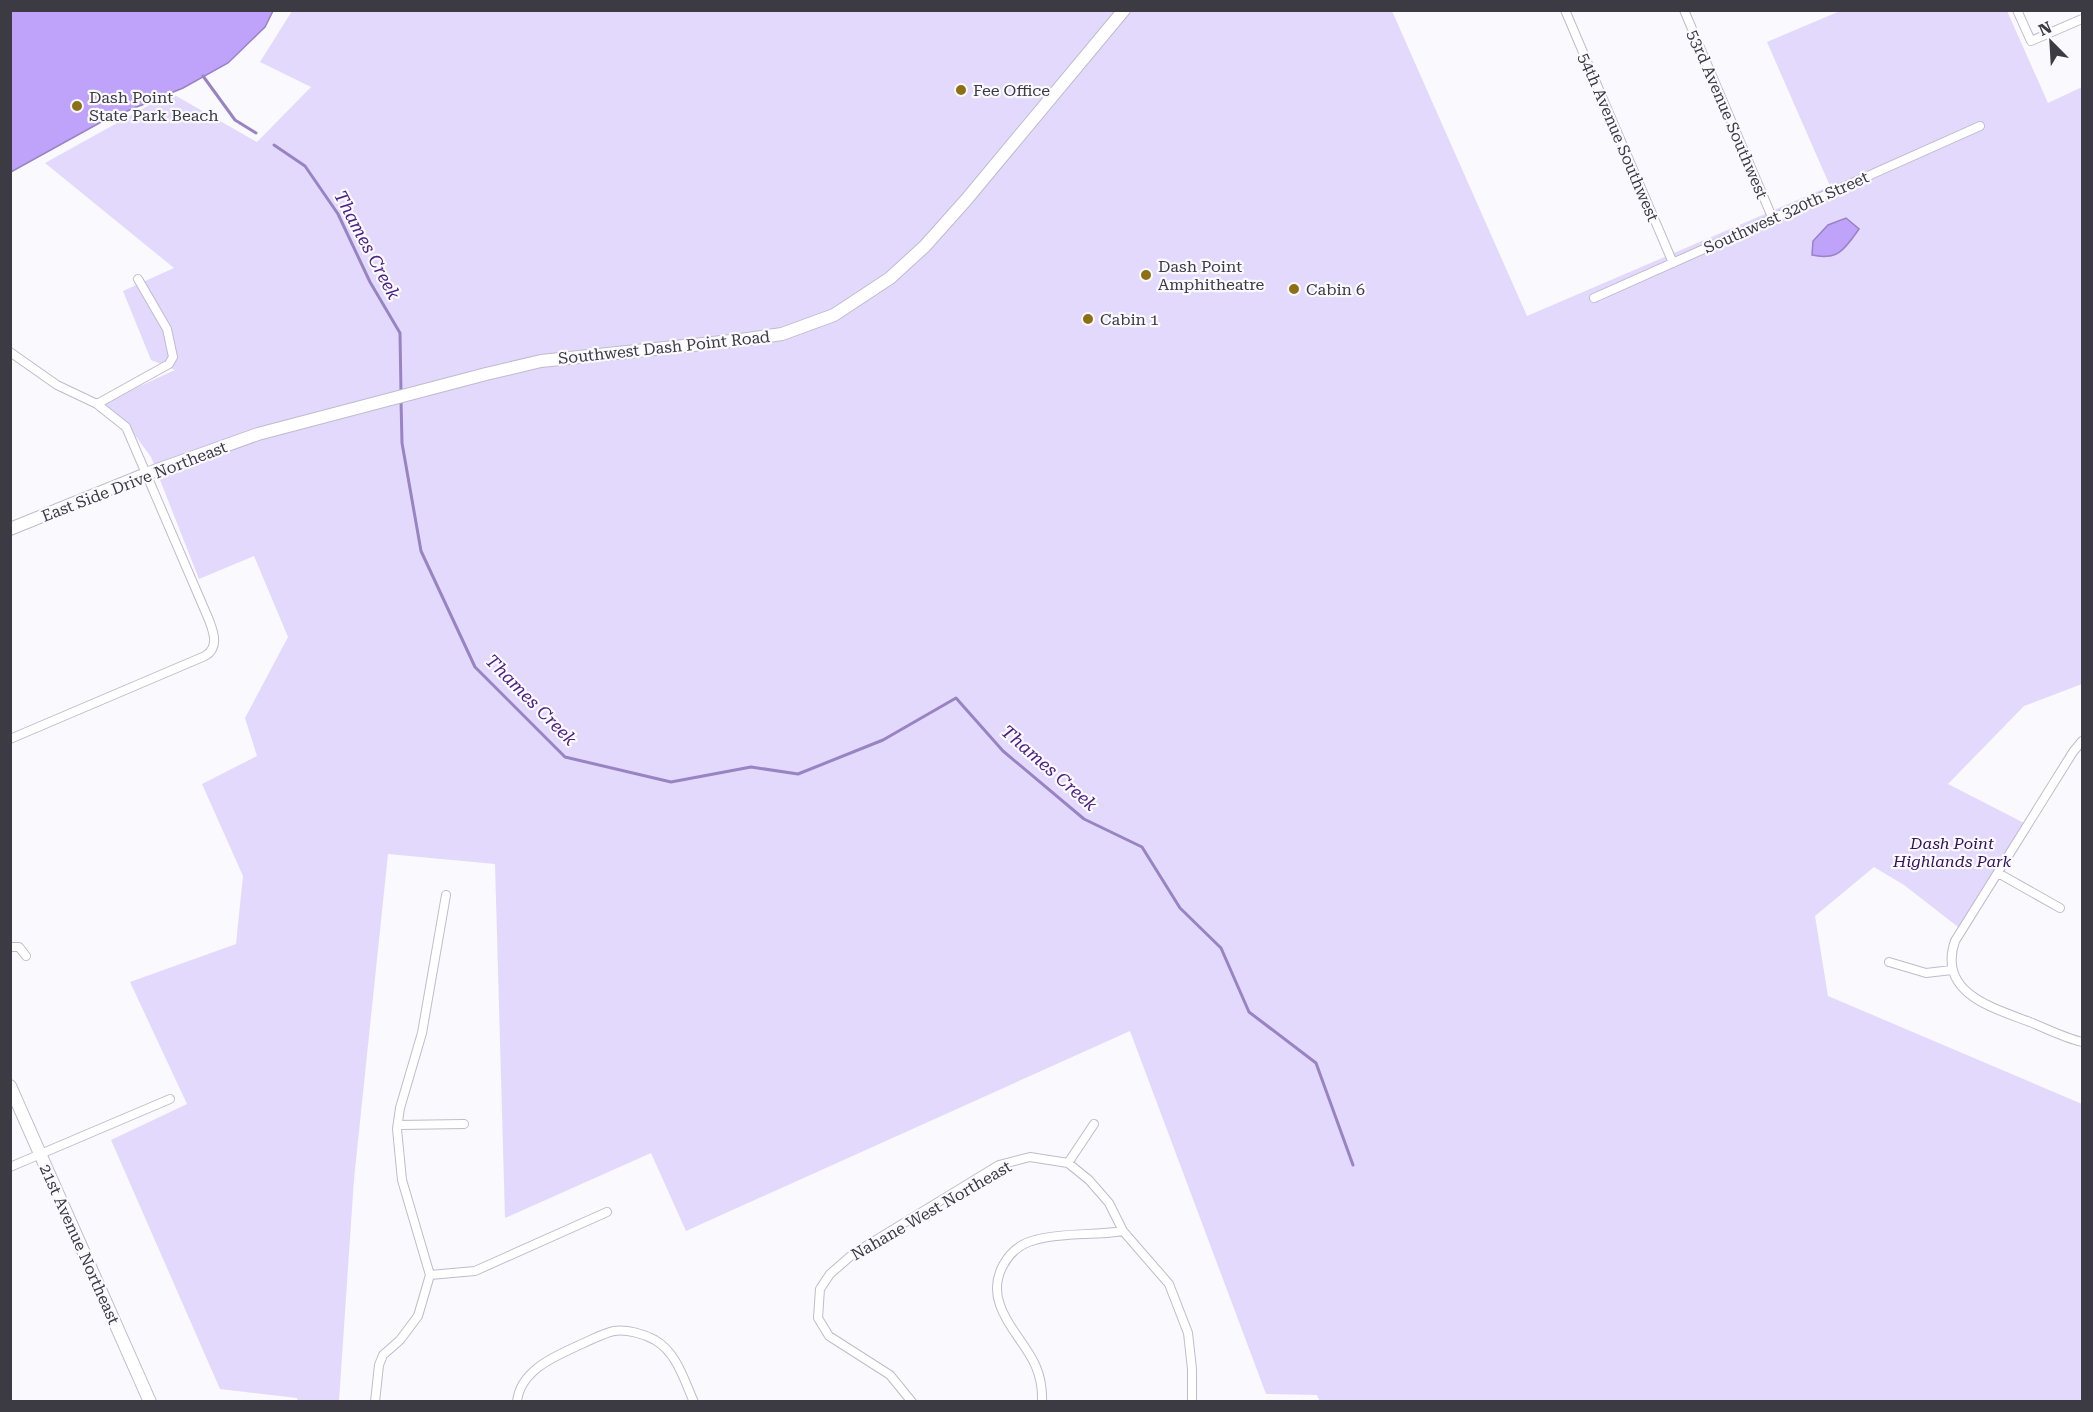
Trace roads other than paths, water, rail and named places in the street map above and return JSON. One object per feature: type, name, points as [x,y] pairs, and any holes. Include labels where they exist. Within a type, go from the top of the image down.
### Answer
[{"type":"main road","name":"Southwest Dash Point Road","points":[[258,434],[542,361],[741,340],[782,333],[834,315],[858,302],[890,278],[925,246],[973,192],[1124,10]]},
{"type":"main road","name":"East Side Drive Northeast","points":[[10,529],[146,474],[258,434]]},
{"type":"main road","name":"21st Avenue Northeast","points":[[10,1086],[150,1401]]},
{"type":"street","name":"54th Avenue Southwest","points":[[1565,10],[1673,263]]},
{"type":"street","name":"53rd Avenue Southwest","points":[[1684,10],[1772,217]]},
{"type":"street","points":[[2017,10],[2031,42],[2082,19]]},
{"type":"street","name":"Southwest 320th Street","points":[[1594,298],[1980,126]]},
{"type":"street","points":[[97,404],[169,364],[173,357],[167,329],[138,279]]},
{"type":"street","points":[[10,352],[57,386],[97,404],[126,427],[215,640],[212,650],[205,656],[10,738]]},
{"type":"street","points":[[2082,741],[1955,941],[1951,958],[1952,970],[1958,981],[1977,1001],[2082,1042]]},
{"type":"street","points":[[1998,873],[2060,908]]},
{"type":"street","points":[[375,1401],[379,1365],[383,1356],[400,1340],[418,1316],[430,1275],[402,1180],[397,1140],[399,1108],[422,1033],[446,895]]},
{"type":"street","points":[[10,947],[19,947],[26,956]]},
{"type":"street","points":[[1889,962],[1926,973],[1952,970]]},
{"type":"street","points":[[10,1167],[170,1099]]},
{"type":"street","points":[[398,1125],[464,1124]]},
{"type":"street","points":[[1094,1124],[1068,1163],[1101,1193],[1123,1231],[1160,1270],[1176,1297],[1191,1353],[1192,1401]]},
{"type":"street","name":"Nahane West Northeast","points":[[912,1401],[890,1375],[829,1336],[817,1312],[818,1296],[825,1281],[853,1254],[999,1165],[1030,1157],[1068,1163]]},
{"type":"street","points":[[430,1275],[475,1271],[607,1212]]},
{"type":"street","points":[[1042,1401],[1040,1382],[1032,1356],[1000,1307],[998,1286],[1002,1266],[1012,1253],[1035,1240],[1123,1231]]},
{"type":"street","points":[[516,1401],[526,1379],[550,1360],[604,1334],[624,1331],[645,1336],[666,1348],[678,1365],[694,1401]]},
{"type":"waterway","name":"Thames Creek","points":[[203,76],[235,120],[256,133]]},
{"type":"waterway","name":"Thames Creek","points":[[274,145],[305,166],[338,214],[370,282],[400,333],[401,393]]},
{"type":"waterway","name":"Thames Creek","points":[[401,400],[402,443],[421,551],[475,667],[565,757],[671,782],[751,767],[798,774],[883,740],[956,698],[1003,751],[1084,819],[1142,847],[1180,908],[1221,948],[1249,1012],[1316,1063],[1353,1165]]},
{"type":"place","name":"Fee Office","points":[[961,90]]},
{"type":"place","name":"Dash Point State Park Beach","points":[[77,106]]},
{"type":"place","name":"Dash Point Amphitheatre","points":[[1146,275]]},
{"type":"place","name":"Cabin 6","points":[[1294,289]]},
{"type":"place","name":"Cabin 1","points":[[1088,319]]},
{"type":"park label","name":"Dash Point Highlands Park","points":[[1952,852]]}]
